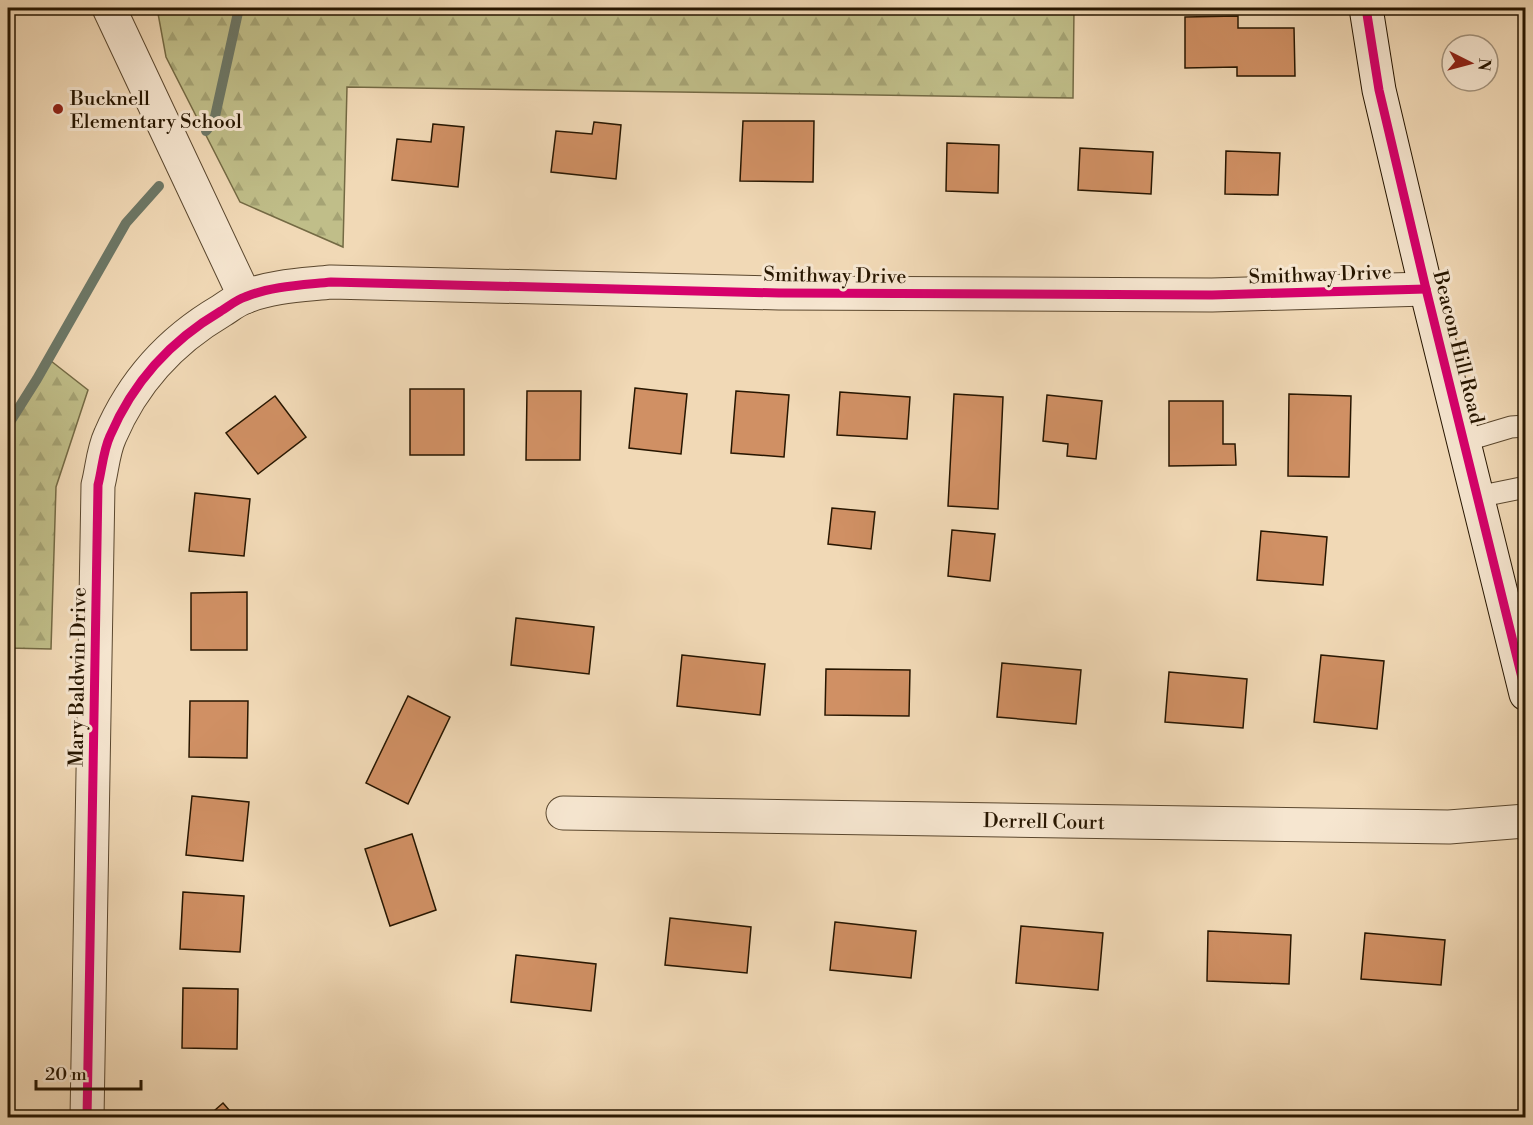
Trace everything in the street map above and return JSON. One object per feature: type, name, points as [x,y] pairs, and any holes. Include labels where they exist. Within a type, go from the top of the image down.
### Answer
[{"type":"street","points":[[109,8],[245,297]]},
{"type":"street","name":"Beacon Hill Road","points":[[1366,8],[1379,90],[1526,694]]},
{"type":"street","name":"Smithway Drive","points":[[245,297],[284,286],[331,282],[802,293],[1212,295],[1426,289]]},
{"type":"street","name":"Mary Baldwin Drive","points":[[87,1118],[98,485],[109,438],[131,394],[173,345],[207,319],[245,297]]},
{"type":"street","name":"Derrell Court","points":[[563,813],[1449,827],[1526,821]]},
{"type":"lane","points":[[1464,441],[1511,427],[1526,426]]},
{"type":"lane","points":[[1477,497],[1526,487]]},
{"type":"green space","points":[[157,8],[1074,8],[1073,98],[347,87],[343,247],[240,202],[166,57]]},
{"type":"green space","points":[[51,361],[88,390],[56,487],[51,649],[8,648],[8,419]]},
{"type":"building","points":[[1238,16],[1238,28],[1294,28],[1295,76],[1237,76],[1237,67],[1185,68],[1185,17]]},
{"type":"building","points":[[743,121],[814,121],[813,182],[740,181]]},
{"type":"building","points":[[594,122],[621,125],[616,179],[551,172],[556,131],[592,134]]},
{"type":"building","points":[[433,124],[464,127],[458,187],[392,180],[397,139],[431,142]]},
{"type":"building","points":[[947,143],[999,145],[998,193],[946,191]]},
{"type":"building","points":[[1080,148],[1153,152],[1151,194],[1078,190]]},
{"type":"building","points":[[1226,151],[1280,153],[1278,195],[1225,194]]},
{"type":"building","points":[[1521,218],[1526,218],[1526,285]]},
{"type":"building","points":[[635,388],[687,394],[681,454],[629,448]]},
{"type":"building","points":[[410,389],[464,389],[464,455],[410,455]]},
{"type":"building","points":[[527,391],[581,391],[580,460],[526,460]]},
{"type":"building","points":[[736,391],[789,395],[784,457],[731,453]]},
{"type":"building","points":[[840,392],[910,397],[907,439],[837,435]]},
{"type":"building","points":[[954,394],[1003,397],[998,509],[948,506]]},
{"type":"building","points":[[1289,394],[1351,396],[1349,477],[1288,476]]},
{"type":"building","points":[[1047,395],[1102,401],[1096,459],[1067,456],[1068,444],[1043,441]]},
{"type":"building","points":[[275,396],[306,437],[258,474],[226,433]]},
{"type":"building","points":[[1169,401],[1223,401],[1223,444],[1235,444],[1236,465],[1169,466]]},
{"type":"building","points":[[195,493],[250,499],[244,556],[189,551]]},
{"type":"building","points":[[832,508],[875,512],[871,549],[828,544]]},
{"type":"building","points":[[952,530],[995,534],[990,581],[948,576]]},
{"type":"building","points":[[1261,531],[1327,537],[1323,585],[1257,580]]},
{"type":"building","points":[[247,592],[247,650],[191,650],[191,593]]},
{"type":"building","points":[[516,618],[594,627],[589,674],[511,665]]},
{"type":"building","points":[[682,655],[765,664],[760,715],[677,706]]},
{"type":"building","points":[[1321,655],[1384,661],[1377,729],[1314,722]]},
{"type":"building","points":[[1002,663],[1081,670],[1076,724],[997,717]]},
{"type":"building","points":[[826,669],[910,670],[909,716],[825,715]]},
{"type":"building","points":[[1169,672],[1247,679],[1243,728],[1165,722]]},
{"type":"building","points":[[408,696],[450,717],[408,804],[366,783]]},
{"type":"building","points":[[190,701],[248,701],[247,758],[189,757]]},
{"type":"building","points":[[192,796],[249,802],[243,861],[186,855]]},
{"type":"building","points":[[412,834],[436,910],[390,926],[365,849]]},
{"type":"building","points":[[183,892],[244,896],[240,952],[180,949]]},
{"type":"building","points":[[670,918],[751,927],[747,973],[665,965]]},
{"type":"building","points":[[835,922],[916,931],[911,978],[830,970]]},
{"type":"building","points":[[1021,926],[1103,933],[1098,990],[1016,983]]},
{"type":"building","points":[[1208,931],[1291,935],[1289,984],[1207,981]]},
{"type":"building","points":[[1365,933],[1445,940],[1441,985],[1361,979]]},
{"type":"building","points":[[516,955],[596,964],[591,1011],[511,1002]]},
{"type":"building","points":[[183,988],[238,989],[237,1049],[182,1048]]},
{"type":"building","points":[[223,1103],[236,1118],[206,1118]]},
{"type":"building","points":[[589,1115],[632,1116],[632,1118],[589,1118]]},
{"type":"waterway","points":[[206,131],[214,121],[239,8]]},
{"type":"waterway","points":[[8,425],[37,379],[126,223],[159,186]]},
{"type":"cycle path","points":[[1366,8],[1379,90],[1526,694]]},
{"type":"cycle path","points":[[87,1118],[98,485],[110,436],[119,416],[142,381],[155,364],[185,336],[236,301],[276,288],[331,282],[779,293],[1212,295],[1426,289]]},
{"type":"place","name":"Bucknell Elementary School","points":[[58,109]]}]
